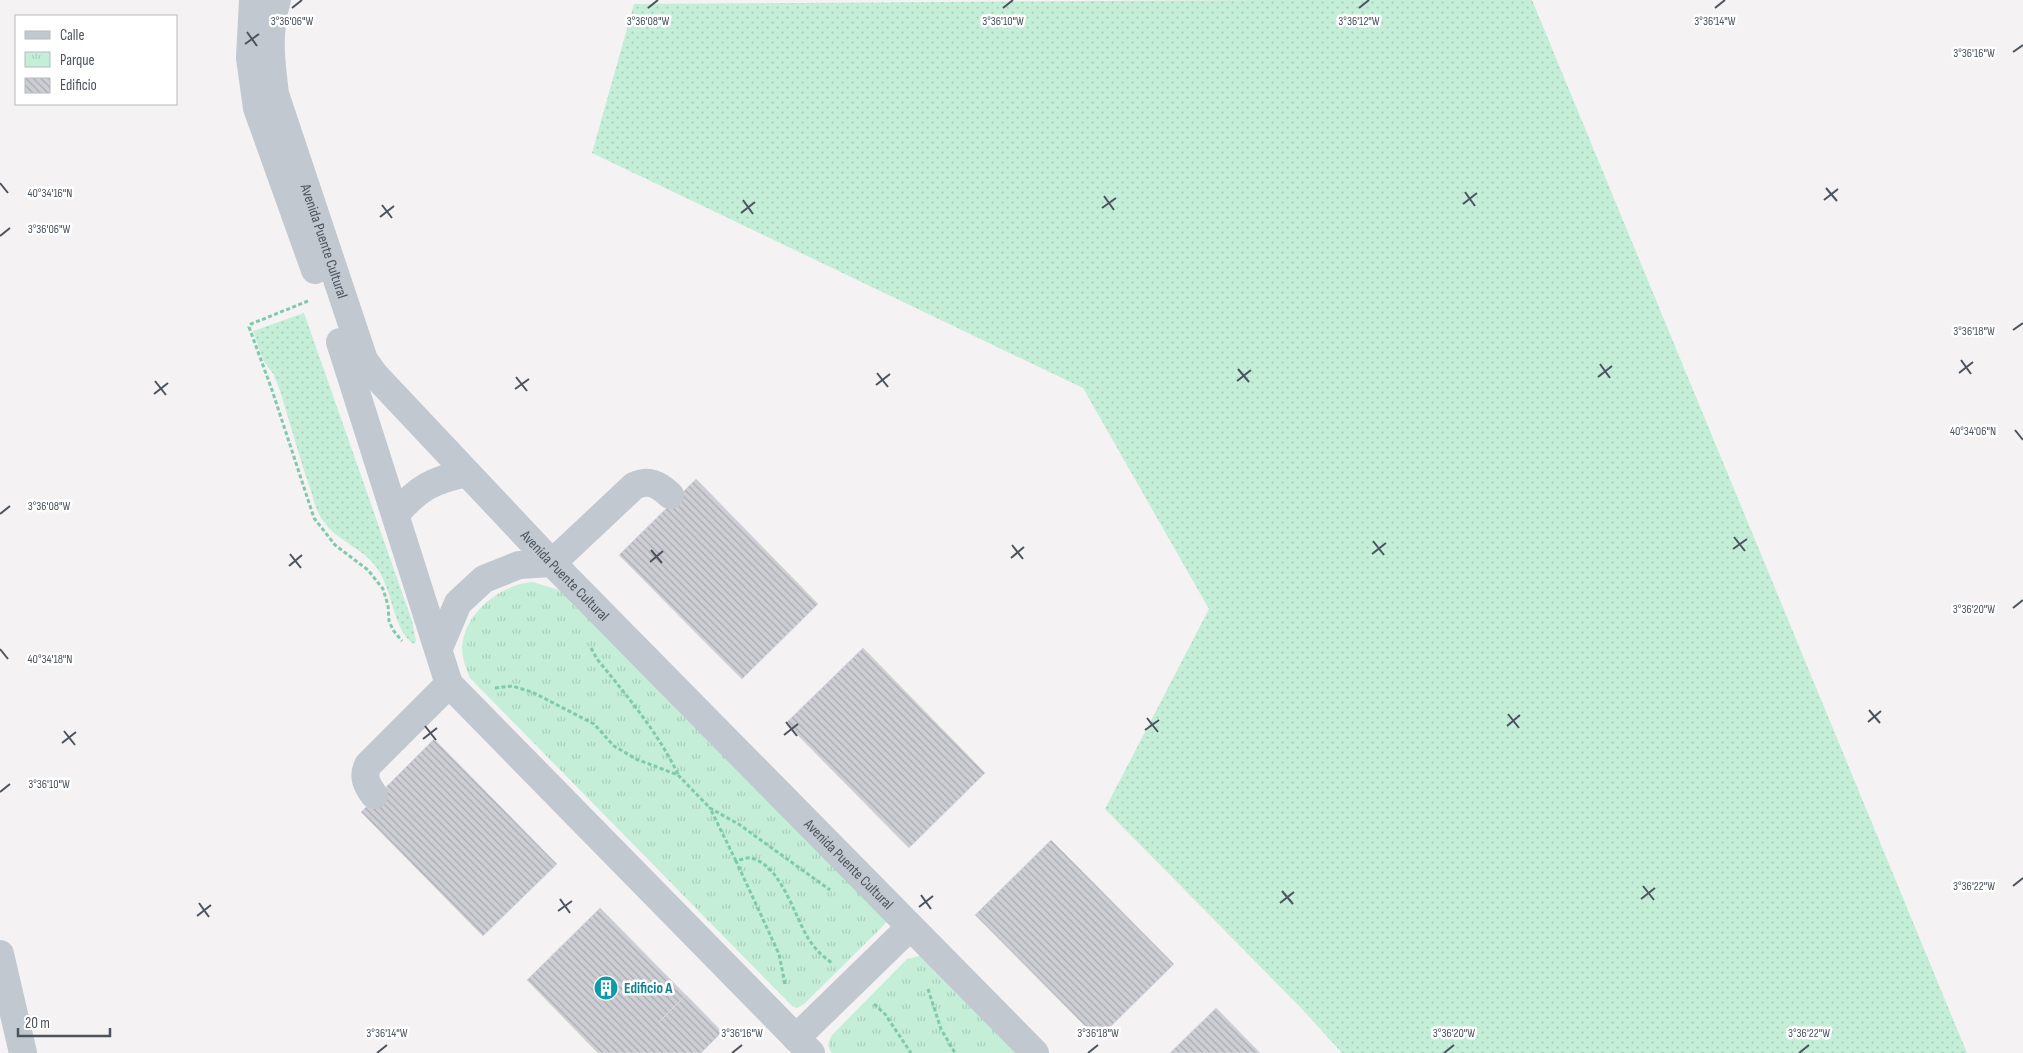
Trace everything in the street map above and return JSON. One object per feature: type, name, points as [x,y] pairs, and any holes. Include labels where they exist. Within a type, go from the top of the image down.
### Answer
[{"type":"street","name":"Avenida Puente Cultural","points":[[253,0],[250,58],[257,108],[344,352],[449,684]]},
{"type":"street","name":"Avenida Puente Cultural","points":[[277,0],[269,53],[275,94],[364,360],[374,374],[552,563],[1035,1053]]},
{"type":"street","points":[[396,514],[411,496],[419,491],[442,478],[467,473]]},
{"type":"street","points":[[439,648],[458,602],[484,579],[519,564],[552,563],[634,486],[643,482],[651,482],[660,486],[670,495]]},
{"type":"street","points":[[374,795],[365,780],[365,770],[368,765],[449,684],[804,1046],[853,983],[910,927]]},
{"type":"street","points":[[0,954],[23,1053]]},
{"type":"path","points":[[308,301],[251,324],[248,327],[272,390],[314,518],[335,545],[368,570],[383,589],[388,605],[389,621],[393,630],[407,646]]},
{"type":"path","points":[[588,642],[597,659],[648,722],[667,752],[678,775],[710,808],[740,825],[834,893],[846,893],[864,880]]},
{"type":"path","points":[[469,703],[483,692],[497,687],[512,686],[532,692],[594,724],[614,746],[636,759],[678,775]]},
{"type":"path","points":[[710,808],[779,954],[786,989],[784,997],[770,1012]]},
{"type":"path","points":[[736,861],[750,858],[760,862],[771,871],[783,886],[809,940],[822,956],[840,969],[886,1014],[911,1053]]},
{"type":"path","points":[[944,961],[930,976],[927,983],[941,1029],[955,1053]]},
{"type":"green space","points":[[1532,0],[1967,1053],[1342,1053],[1302,1009],[1105,809],[1209,609],[1083,388],[592,153],[634,4]]},
{"type":"green space","points":[[304,313],[412,621],[416,641],[414,644],[402,631],[380,573],[368,558],[330,529],[319,515],[279,388],[274,375],[263,360],[253,331]]},
{"type":"green space","points":[[533,582],[559,590],[570,599],[887,922],[804,1004],[797,1008],[792,1006],[470,678],[466,669],[462,645],[466,629],[472,618],[489,600],[499,593]]},
{"type":"green space","points":[[919,956],[1017,1053],[832,1053],[829,1044],[832,1035],[907,959]]},
{"type":"building","points":[[696,479],[818,604],[742,679],[619,555]]},
{"type":"building","points":[[863,648],[985,773],[909,848],[786,723]]},
{"type":"building","points":[[434,739],[557,864],[483,936],[361,812]]},
{"type":"building","points":[[1051,840],[1174,964],[1098,1039],[975,915]]},
{"type":"building","name":"Edificio A","points":[[600,908],[722,1032],[701,1053],[598,1053],[527,980]]},
{"type":"building","points":[[686,995],[722,1032],[701,1053],[689,1053],[659,1022]]},
{"type":"building","points":[[1216,1008],[1260,1053],[1170,1053]]},
{"type":"place","name":"Edificio A","points":[[606,988]]}]
